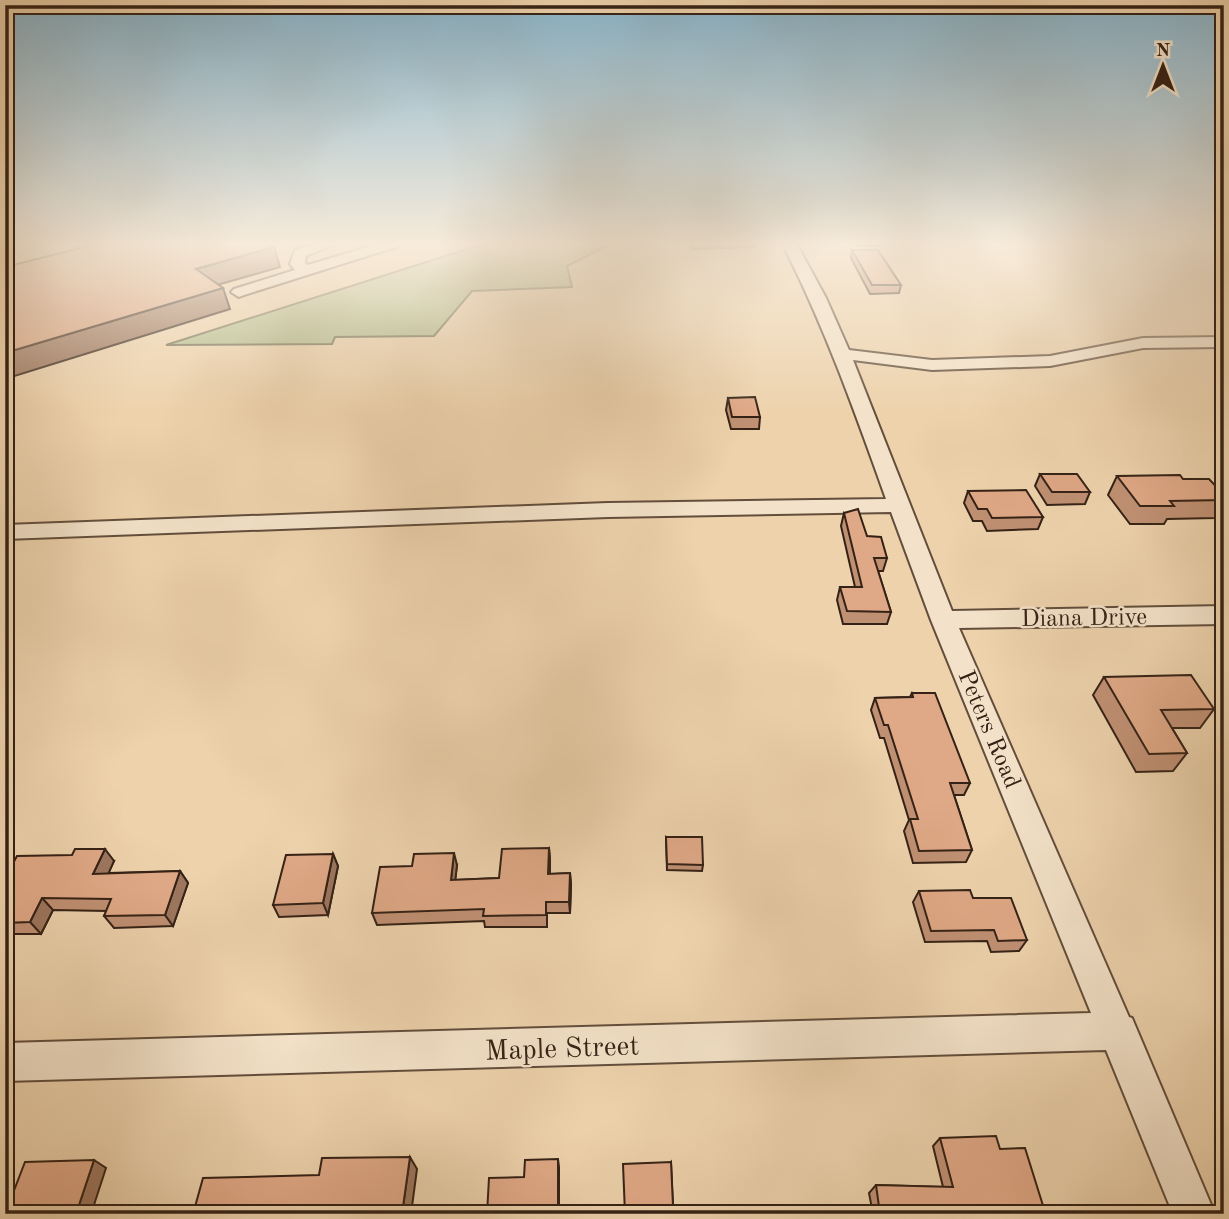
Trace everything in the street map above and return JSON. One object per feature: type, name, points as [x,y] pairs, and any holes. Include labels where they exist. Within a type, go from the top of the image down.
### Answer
[{"type":"street","name":"Peters Road","points":[[819,300],[901,505],[943,620],[1119,1031],[1194,1214]]},
{"type":"street","points":[[842,354],[932,365],[1037,361],[1143,343],[1224,342]]},
{"type":"street","points":[[5,532],[608,510],[901,505]]},
{"type":"street","name":"Diana Drive","points":[[943,620],[1224,615]]},
{"type":"street","name":"Maple Street","points":[[5,1062],[1119,1031]]},
{"type":"green space","points":[[308,300],[464,300],[434,336],[335,337],[332,344],[166,345]]},
{"type":"building","points":[[5,300],[183,300],[5,353]]},
{"type":"building","points":[[755,397],[760,417],[732,417],[728,398]]},
{"type":"building","points":[[1040,474],[1077,474],[1090,492],[1052,492]]},
{"type":"building","points":[[1180,475],[1183,479],[1209,479],[1224,495],[1224,500],[1170,501],[1174,506],[1140,506],[1117,476]]},
{"type":"building","points":[[1026,490],[1043,517],[992,518],[987,509],[978,509],[968,491]]},
{"type":"building","points":[[858,509],[867,536],[881,537],[887,558],[874,558],[891,612],[847,611],[840,587],[862,587],[844,513]]},
{"type":"building","points":[[1191,675],[1214,709],[1161,710],[1187,753],[1149,754],[1104,677]]},
{"type":"building","points":[[912,693],[935,693],[970,783],[950,783],[972,850],[919,851],[910,819],[918,819],[888,725],[884,725],[875,698],[913,697]]},
{"type":"building","points":[[666,837],[702,837],[703,865],[667,864]]},
{"type":"building","points":[[549,848],[548,874],[570,873],[569,902],[546,902],[546,915],[483,916],[484,909],[372,913],[380,867],[412,866],[414,854],[454,853],[451,880],[499,878],[502,849]]},
{"type":"building","points":[[75,849],[105,849],[93,874],[180,871],[165,915],[104,916],[111,899],[42,898],[30,922],[5,923],[5,878],[17,856],[72,855]]},
{"type":"building","points":[[333,854],[323,903],[273,905],[286,855]]},
{"type":"building","points":[[970,890],[973,898],[1011,898],[1027,940],[998,941],[994,930],[931,931],[919,891]]},
{"type":"building","points":[[996,1136],[1000,1149],[1025,1148],[1045,1212],[880,1214],[876,1185],[953,1187],[940,1138]]},
{"type":"building","points":[[410,1157],[402,1214],[193,1214],[203,1178],[319,1175],[322,1158]]},
{"type":"building","points":[[558,1159],[558,1214],[487,1214],[489,1178],[524,1177],[525,1160]]},
{"type":"building","points":[[94,1160],[76,1214],[5,1214],[25,1162]]},
{"type":"building","points":[[671,1162],[673,1206],[654,1207],[655,1214],[625,1214],[623,1164]]}]
